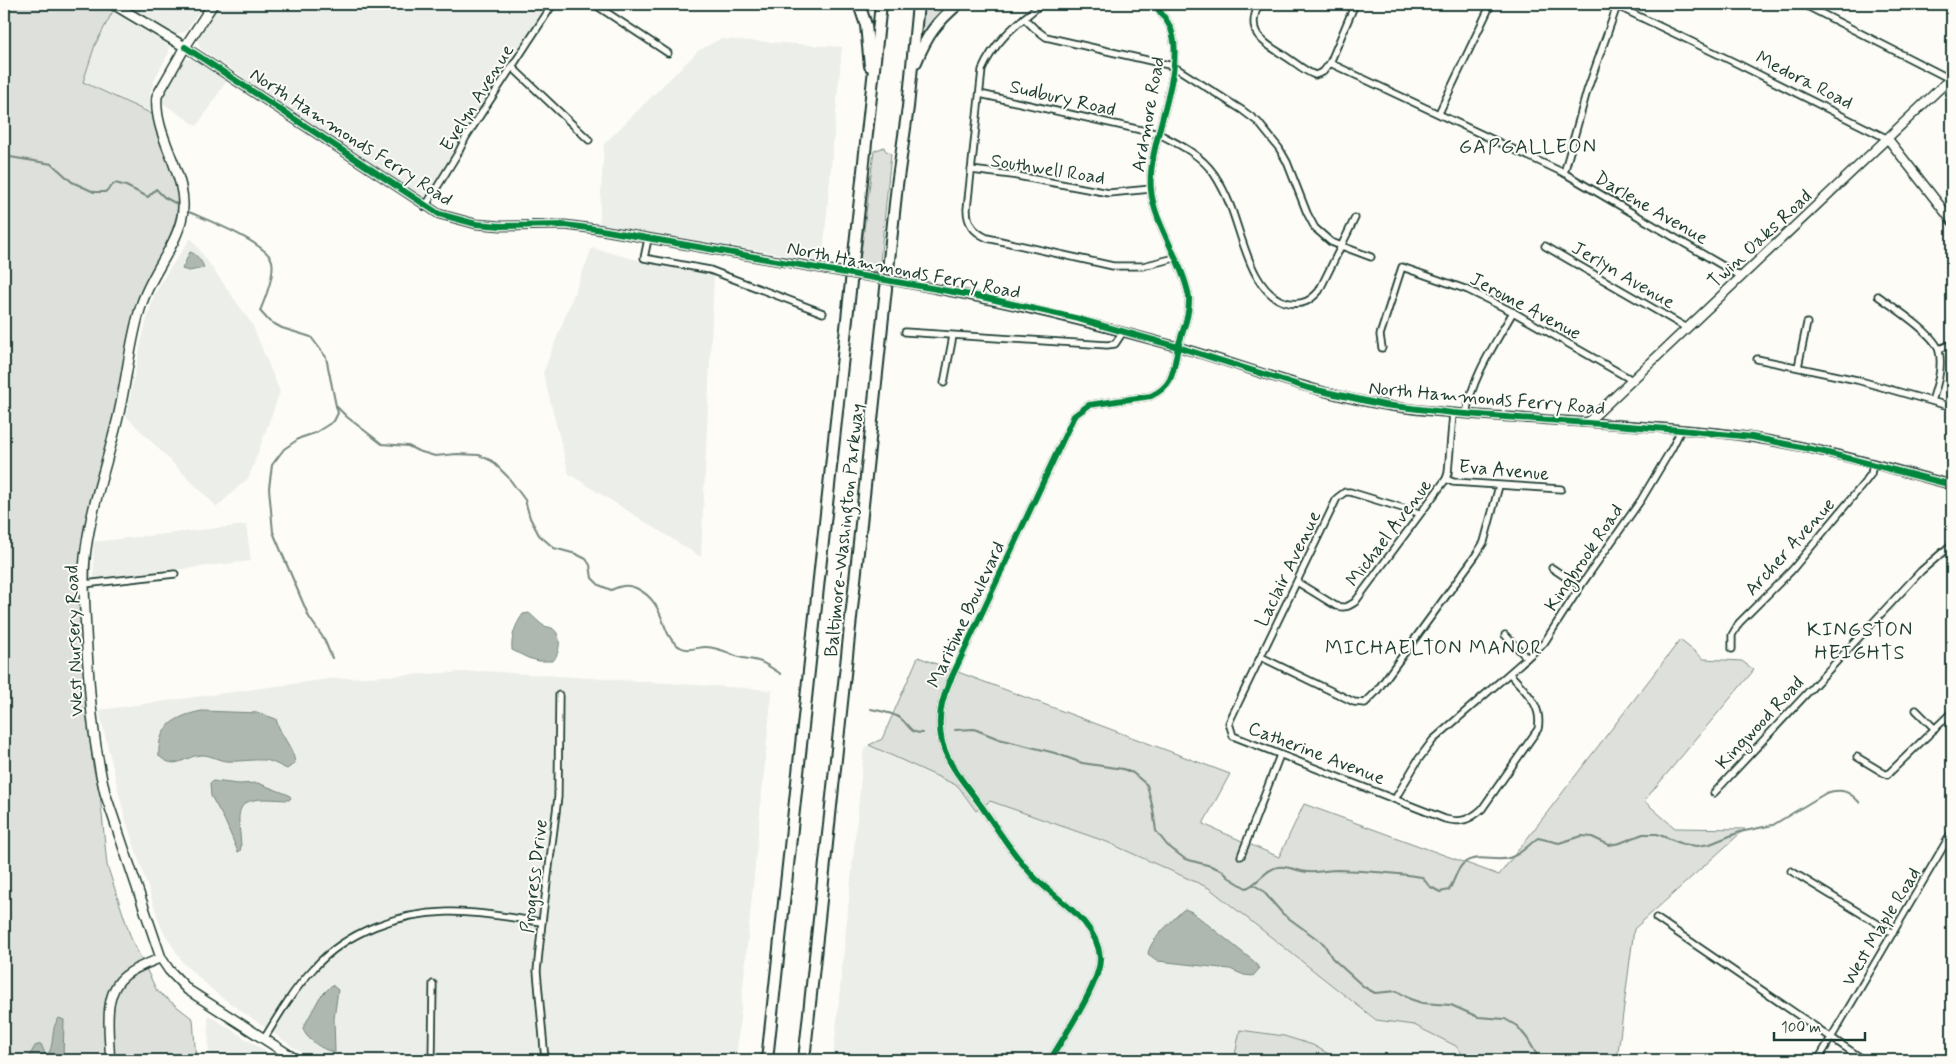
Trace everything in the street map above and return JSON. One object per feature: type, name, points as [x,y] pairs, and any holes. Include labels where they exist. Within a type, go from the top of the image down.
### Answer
[{"type":"highway","points":[[859,4],[869,39],[872,92]]},
{"type":"highway","name":"Baltimore-Washington Parkway","points":[[765,1060],[775,988],[881,4]]},
{"type":"highway","name":"Baltimore-Washington Parkway","points":[[804,1060],[918,4]]},
{"type":"highway","points":[[908,108],[914,67],[922,47],[934,26],[958,4]]},
{"type":"main road","name":"North Hammonds Ferry Road","points":[[113,4],[185,47]]},
{"type":"main road","name":"West Nursery Road","points":[[213,4],[158,94],[156,106],[158,121],[182,192],[182,217],[174,238],[153,275],[140,306],[119,412],[86,548],[84,584],[91,713],[98,765],[114,820],[161,958],[168,970],[188,990],[297,1060]]},
{"type":"street","name":"Evelyn Avenue","points":[[425,207],[466,137],[553,4]]},
{"type":"street","points":[[594,4],[668,53]]},
{"type":"street","points":[[1041,4],[992,49],[982,70],[967,219],[970,226],[987,238],[1113,266],[1143,266],[1175,258]]},
{"type":"street","name":"Ardmore Road","points":[[1154,4],[1171,29],[1174,43],[1173,66],[1154,159],[1151,189],[1153,200],[1188,289],[1190,311],[1178,347]]},
{"type":"street","points":[[1259,4],[1255,13],[1254,28],[1257,36],[1263,42],[1312,74],[1323,72],[1330,63],[1355,4]]},
{"type":"street","points":[[1439,113],[1491,4]]},
{"type":"street","points":[[1803,4],[1951,78]]},
{"type":"street","points":[[1564,173],[1586,91],[1615,5]]},
{"type":"street","name":"Medora Road","points":[[1615,5],[1736,63],[1888,140],[1952,221]]},
{"type":"street","points":[[1024,18],[1046,37],[1173,66],[1242,110],[1258,122],[1269,134],[1287,162],[1310,221],[1323,237],[1341,247],[1371,258]]},
{"type":"street","name":"North Hammonds Ferry Road","points":[[185,47],[425,207],[447,217],[476,224],[501,226],[564,225],[982,297],[1178,347],[1258,373],[1347,398],[1453,413],[1588,422],[1759,439],[1820,450],[1952,484]]},
{"type":"street","name":"Darlene Avenue","points":[[1330,63],[1564,173],[1742,277]]},
{"type":"street","points":[[512,67],[589,140]]},
{"type":"street","name":"Twin Oaks Road","points":[[1588,422],[1888,140],[1951,78]]},
{"type":"street","name":"Sudbury Road","points":[[980,94],[1159,134],[1201,158],[1214,175],[1230,205],[1257,276],[1270,294],[1286,302],[1305,303],[1312,299],[1319,291],[1355,218]]},
{"type":"street","name":"Southwell Road","points":[[971,170],[1012,175],[1109,193],[1151,189]]},
{"type":"street","points":[[648,239],[644,258],[710,270],[823,312]]},
{"type":"street","name":"Jerlyn Avenue","points":[[1545,246],[1687,328]]},
{"type":"street","name":"Jerome Avenue","points":[[1382,348],[1380,335],[1402,267],[1455,284],[1513,312],[1632,380]]},
{"type":"street","points":[[1878,296],[1926,333],[1939,349],[1941,362],[1932,400]]},
{"type":"street","points":[[1466,414],[1468,401],[1478,374],[1513,312]]},
{"type":"street","points":[[1798,367],[1807,323]]},
{"type":"street","points":[[904,332],[1107,345],[1115,344],[1123,332]]},
{"type":"street","points":[[944,383],[953,336]]},
{"type":"street","points":[[1939,349],[1952,344]]},
{"type":"street","name":"Maritime Boulevard","points":[[1050,1060],[1094,980],[1100,959],[1098,949],[1094,938],[1076,914],[1025,866],[954,769],[942,744],[939,714],[942,699],[949,683],[1074,416],[1089,405],[1151,396],[1159,392],[1171,378],[1176,366],[1178,347]]},
{"type":"street","points":[[1757,359],[1857,380],[1952,406]]},
{"type":"street","name":"Michael Avenue","points":[[1297,582],[1336,606],[1342,608],[1355,602],[1446,479],[1453,413]]},
{"type":"street","name":"Kingbrook Road","points":[[1395,799],[1418,760],[1433,740],[1544,643],[1580,587],[1641,500],[1672,448],[1680,430]]},
{"type":"street","name":"Archer Avenue","points":[[1732,649],[1732,635],[1739,623],[1792,570],[1865,482],[1871,474],[1873,464]]},
{"type":"street","name":"Eva Avenue","points":[[1446,479],[1453,482],[1561,489]]},
{"type":"street","points":[[1261,657],[1354,702],[1365,703],[1376,692],[1476,555],[1484,542],[1499,486]]},
{"type":"street","name":"Laclair Avenue","points":[[1230,730],[1229,723],[1232,716],[1337,498],[1350,492],[1419,513]]},
{"type":"street","name":"Kingwood Road","points":[[1714,793],[1921,571],[1952,544]]},
{"type":"street","points":[[1552,568],[1580,587]]},
{"type":"street","points":[[84,584],[175,574]]},
{"type":"street","points":[[1505,635],[1527,658]]},
{"type":"street","name":"Catherine Avenue","points":[[1230,730],[1233,736],[1280,755],[1455,821],[1465,820],[1474,816],[1482,809],[1538,729],[1540,722],[1536,704],[1510,674]]},
{"type":"street","name":"Progress Drive","points":[[545,1060],[537,971],[558,797],[558,695]]},
{"type":"street","points":[[1916,710],[1935,728]]},
{"type":"street","points":[[1857,757],[1887,775],[1952,712]]},
{"type":"street","points":[[1241,856],[1280,755]]},
{"type":"street","name":"West Maple Road","points":[[1818,1060],[1952,832]]},
{"type":"street","points":[[1791,871],[1893,933]]},
{"type":"street","points":[[264,1039],[294,992],[315,966],[346,942],[374,927],[400,918],[448,912],[542,922]]},
{"type":"street","points":[[1656,918],[1864,1060]]},
{"type":"street","points":[[110,1060],[110,1003],[116,985],[127,974],[161,958]]},
{"type":"street","points":[[432,1060],[433,984]]},
{"type":"street","points":[[1948,1060],[1952,1053]]},
{"type":"shaded area","points":[[4,4],[100,4],[113,11],[95,45],[83,82],[152,114],[178,193],[178,208],[169,237],[141,291],[132,318],[115,410],[88,519],[81,563],[80,585],[87,713],[93,766],[100,794],[107,865],[131,938],[157,991],[193,1019],[196,1060],[4,1060]]},
{"type":"shaded area","points":[[123,4],[204,4],[185,32],[176,34]]},
{"type":"shaded area","points":[[219,4],[547,4],[460,138],[456,150],[425,200],[201,49],[198,43],[199,35]]},
{"type":"shaded area","points":[[924,4],[953,4],[923,33],[921,30]]},
{"type":"shaded area","points":[[113,11],[169,46],[169,53],[156,76],[150,93],[152,114],[83,82],[95,45]]},
{"type":"shaded area","points":[[720,39],[842,47],[823,255],[818,260],[599,225],[604,144],[698,51]]},
{"type":"shaded area","points":[[184,59],[192,59],[227,80],[197,126],[161,102],[165,87]]},
{"type":"shaded area","points":[[884,147],[891,154],[879,272],[859,268],[874,151]]},
{"type":"shaded area","points":[[191,238],[252,324],[280,392],[249,477],[217,507],[126,416],[143,334],[154,295]]},
{"type":"shaded area","points":[[592,248],[637,260],[714,275],[701,557],[569,474],[543,373]]},
{"type":"shaded area","points":[[190,252],[199,258],[204,268],[189,271],[182,269]]},
{"type":"shaded area","points":[[246,525],[251,561],[94,579],[93,542]]},
{"type":"shaded area","points":[[529,613],[544,626],[552,628],[558,635],[559,649],[553,661],[539,661],[512,650],[512,640],[518,622],[523,614]]},
{"type":"shaded area","points":[[1680,640],[1704,659],[1742,661],[1754,670],[1644,801],[1675,828],[1745,829],[1634,929],[1617,1060],[1467,1060],[1456,1046],[1414,1025],[1376,1020],[1209,888],[1107,842],[990,801],[976,811],[958,786],[869,745],[882,739],[918,657],[1230,774],[1203,824],[1279,857],[1304,804],[1499,875]]},
{"type":"shaded area","points":[[484,671],[772,690],[736,1060],[312,1060],[217,994],[183,963],[161,927],[125,818],[99,710],[329,679]]},
{"type":"shaded area","points":[[202,711],[259,713],[276,719],[292,752],[295,763],[287,769],[265,760],[226,761],[203,755],[171,763],[159,756],[161,737],[170,724],[184,716]]},
{"type":"shaded area","points":[[869,745],[958,786],[976,810],[989,801],[1107,842],[1209,888],[1375,1020],[1414,1025],[1456,1046],[1467,1060],[833,1060],[864,748]]},
{"type":"shaded area","points":[[213,781],[239,784],[258,783],[289,795],[291,798],[289,800],[254,800],[242,807],[239,820],[241,847],[238,852],[225,821],[211,796],[210,783]]},
{"type":"shaded area","points":[[1185,909],[1192,912],[1256,963],[1259,969],[1253,976],[1244,975],[1230,969],[1158,961],[1148,954],[1152,943]]},
{"type":"shaded area","points":[[332,985],[338,990],[334,1019],[335,1052],[326,1050],[316,1044],[307,1036],[303,1028],[320,997]]},
{"type":"shaded area","points":[[208,1015],[280,1060],[209,1060]]},
{"type":"shaded area","points":[[59,1018],[64,1020],[63,1060],[27,1060],[35,1046],[41,1044],[45,1054],[49,1053],[54,1026]]},
{"type":"shaded area","points":[[1240,1030],[1284,1036],[1313,1045],[1339,1060],[1234,1060]]},
{"type":"waterway","points":[[4,156],[52,164],[72,182],[94,192],[105,192],[115,183],[126,186],[148,197],[156,189],[164,197],[177,204]]},
{"type":"waterway","points":[[189,212],[222,226],[248,240],[268,254],[273,266],[269,286],[260,311],[269,321],[282,328],[311,337],[326,357],[336,406],[347,417],[382,444],[408,446],[435,456],[479,455],[492,461],[508,477],[525,500],[530,518],[539,535],[554,548],[586,559],[590,565],[592,578],[599,585],[611,590],[629,586],[646,594],[658,610],[673,642],[686,649],[706,647],[723,650],[739,657],[761,662],[781,674]]},
{"type":"waterway","points":[[332,658],[324,639],[309,617],[273,532],[269,488],[272,465],[284,449],[300,438],[315,433],[334,421],[338,413],[336,406]]},
{"type":"waterway","points":[[871,709],[893,714],[900,718],[914,732],[923,733]]},
{"type":"waterway","points":[[955,730],[974,729],[999,739],[1055,753],[1082,763],[1123,769],[1133,773],[1147,785],[1156,831],[1167,845],[1185,859],[1223,871],[1228,877],[1246,888],[1273,868],[1286,867],[1308,872],[1349,870],[1422,877],[1429,886],[1440,892],[1449,890],[1459,869],[1469,860],[1475,858],[1503,859],[1513,857],[1538,838],[1559,843],[1582,836],[1592,837],[1609,845],[1643,834],[1657,834],[1683,844],[1697,846],[1710,844],[1740,832],[1773,825],[1826,793],[1845,792],[1860,803]]},
{"type":"waterway","points":[[1254,885],[1262,890],[1283,914],[1324,944],[1332,958],[1364,987],[1375,993],[1397,991],[1410,999],[1422,1003],[1451,1005],[1478,1017],[1505,1019],[1517,1026],[1527,1038],[1540,1060]]},
{"type":"cycle path","points":[[1050,1060],[1080,1010],[1094,981],[1099,968],[1098,945],[1085,923],[1037,880],[1022,863],[959,776],[942,742],[940,712],[949,683],[1074,416],[1089,405],[1151,396],[1165,387],[1172,376],[1187,316],[1189,297],[1181,270],[1157,216],[1151,190],[1154,151],[1170,86],[1175,46],[1171,29],[1154,4]]},
{"type":"cycle path","points":[[185,47],[439,214],[476,224],[501,226],[565,225],[596,229],[982,297],[1075,318],[1178,347],[1308,388],[1384,405],[1453,413],[1752,437],[1820,451],[1952,485]]},
{"type":"district","name":"GAPGALLEON","points":[[1528,146]]},
{"type":"district","name":"KINGSTON HEIGHTS","points":[[1860,640]]},
{"type":"district","name":"MICHAELTON MANOR","points":[[1434,647]]}]
